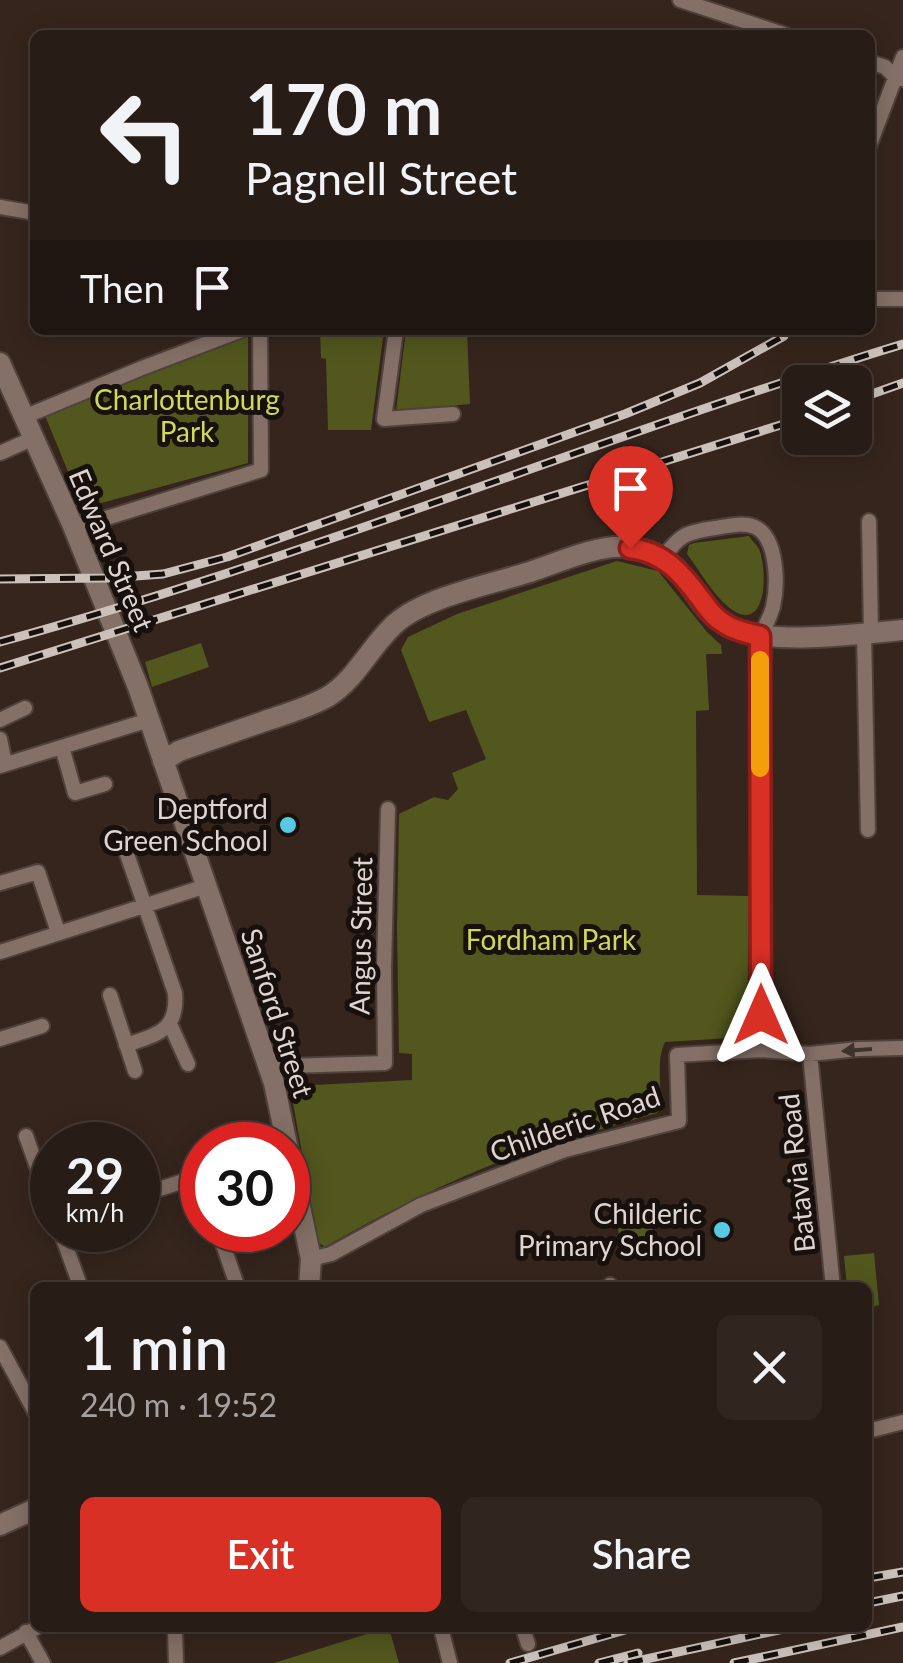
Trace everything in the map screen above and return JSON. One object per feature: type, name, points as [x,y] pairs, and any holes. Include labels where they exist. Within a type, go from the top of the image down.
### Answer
[{"type":"main road","name":"Edward Street","points":[[0,363],[73,526],[164,762]]},
{"type":"main road","points":[[164,762],[179,752],[328,696],[344,684],[409,613],[600,550],[625,547],[663,558],[678,570],[721,622],[760,636],[903,630]]},
{"type":"main road","name":"Sanford Street","points":[[164,762],[206,886],[279,1068],[278,1096],[283,1122]]},
{"type":"main road","name":"Sanford Street","points":[[309,1252],[309,1282]]},
{"type":"main road","points":[[0,1526],[30,1511]]},
{"type":"street","points":[[680,0],[771,30]]},
{"type":"street","points":[[875,133],[899,78],[903,56]]},
{"type":"street","points":[[875,64],[899,78]]},
{"type":"street","points":[[0,207],[30,212]]},
{"type":"street","points":[[875,299],[903,298]]},
{"type":"street","points":[[24,417],[229,335]]},
{"type":"street","points":[[73,526],[262,470],[260,335]]},
{"type":"street","points":[[395,335],[384,419],[454,414]]},
{"type":"street","points":[[0,453],[34,438]]},
{"type":"street","points":[[868,830],[869,521]]},
{"type":"street","points":[[663,558],[684,534],[737,525],[759,529],[770,542],[774,557],[774,604],[760,636],[761,1050]]},
{"type":"street","points":[[0,720],[24,708]]},
{"type":"street","points":[[0,739],[3,765],[149,720]]},
{"type":"street","points":[[62,747],[75,793],[105,784]]},
{"type":"street","name":"Angus Street","points":[[279,1068],[385,1063],[388,809]]},
{"type":"street","points":[[120,834],[175,992],[176,1008],[170,1024],[160,1033],[126,1045]]},
{"type":"street","points":[[0,884],[38,872],[58,932]]},
{"type":"street","points":[[0,952],[206,886]]},
{"type":"street","points":[[110,995],[135,1071]]},
{"type":"street","points":[[170,1024],[188,1064]]},
{"type":"street","points":[[0,1039],[42,1026]]},
{"type":"street","name":"Childeric Road","points":[[311,1260],[331,1254],[421,1204],[565,1150],[679,1121],[677,1055],[761,1050],[810,1054],[903,1048]]},
{"type":"street","name":"Batavia Road","points":[[810,1054],[832,1282]]},
{"type":"street","points":[[26,1136],[30,1147]]},
{"type":"street","points":[[68,1252],[79,1282]]},
{"type":"street","points":[[226,1252],[236,1282]]},
{"type":"street","points":[[0,1347],[30,1403]]},
{"type":"street","points":[[872,1431],[903,1422]]},
{"type":"street","points":[[3,1663],[0,1652],[30,1631]]},
{"type":"street","points":[[32,1632],[42,1663]]},
{"type":"street","points":[[175,1632],[176,1663]]},
{"type":"street","points":[[442,1632],[450,1663]]},
{"type":"street","points":[[524,1632],[528,1644]]},
{"type":"green space","name":"Charlottenburg Park","points":[[234,335],[248,335],[248,463],[83,508],[41,406]]},
{"type":"green space","points":[[320,335],[383,335],[371,430],[328,430],[326,359],[321,358]]},
{"type":"green space","points":[[405,335],[467,335],[470,404],[396,411]]},
{"type":"green space","points":[[749,536],[761,556],[763,590],[756,610],[740,614],[718,596],[687,554],[689,545],[694,543]]},
{"type":"green space","name":"Fordham Park","points":[[617,561],[658,571],[721,645],[722,654],[706,654],[709,710],[696,711],[697,895],[749,896],[747,1037],[665,1042],[660,1059],[657,1113],[497,1163],[422,1196],[325,1247],[318,1242],[310,1198],[310,1122],[296,1122],[291,1092],[294,1086],[412,1080],[412,1054],[399,1053],[399,814],[434,797],[448,800],[458,789],[452,773],[486,759],[466,710],[429,722],[401,650],[408,637],[457,614]]},
{"type":"green space","points":[[201,643],[209,667],[152,687],[145,662]]},
{"type":"green space","points":[[647,1204],[654,1237],[621,1244],[614,1211]]},
{"type":"green space","points":[[874,1253],[879,1305],[872,1307],[872,1282],[847,1282],[844,1256]]},
{"type":"green space","points":[[373,1632],[390,1632],[399,1663],[274,1663]]},
{"type":"railway","points":[[0,579],[163,574],[227,557],[625,414],[700,383],[784,336]]},
{"type":"railway","points":[[0,642],[228,573],[903,344]]},
{"type":"railway","points":[[872,394],[903,383]]},
{"type":"railway","points":[[0,668],[782,425]]},
{"type":"railway","points":[[872,1577],[903,1572]]},
{"type":"railway","points":[[872,1602],[903,1596]]},
{"type":"railway","points":[[734,1663],[903,1627]]},
{"type":"railway","points":[[510,1663],[618,1632]]},
{"type":"railway","points":[[628,1663],[770,1632]]},
{"type":"railway","points":[[599,1663],[638,1653]]},
{"type":"slow traffic","points":[[760,660],[760,768]]},
{"type":"place","name":"Deptford Green School","points":[[288,825]]},
{"type":"place","name":"Childeric Primary School","points":[[722,1230]]},
{"type":"route","points":[[630,548],[663,558],[678,570],[721,622],[760,636],[761,1015]]}]
